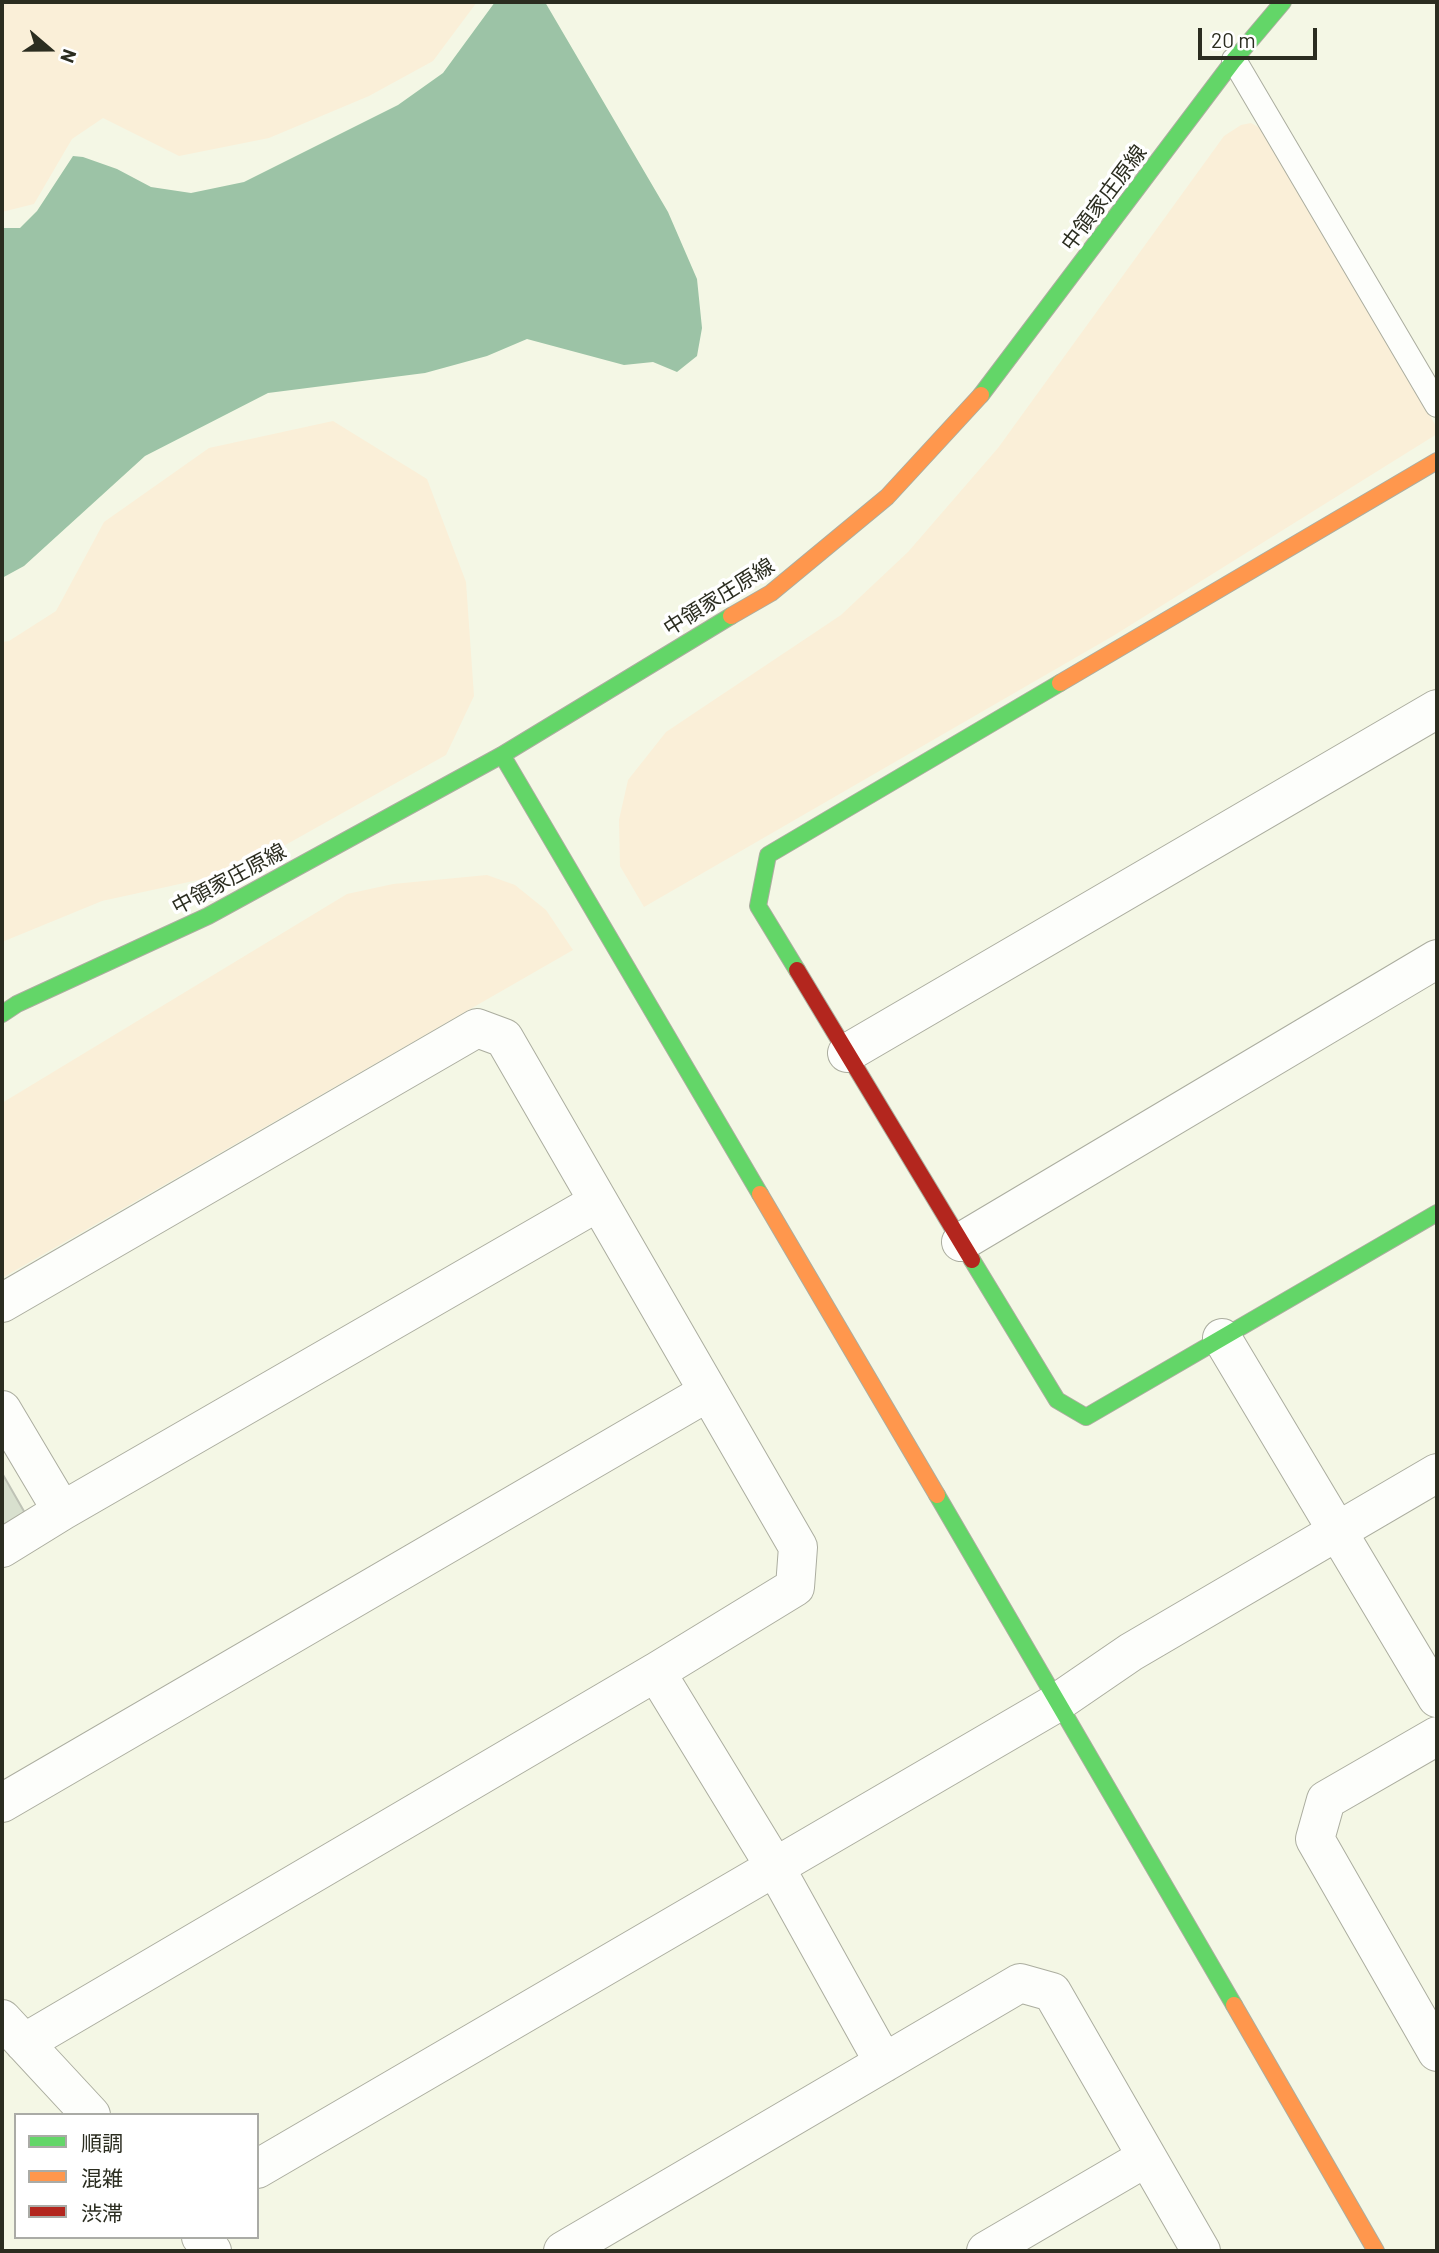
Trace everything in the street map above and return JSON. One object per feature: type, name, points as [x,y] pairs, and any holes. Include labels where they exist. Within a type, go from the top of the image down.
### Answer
[{"type":"street","name":"中領家庄原線","points":[[2,1014],[16,1004],[208,916],[502,755],[649,664],[771,593],[887,497],[973,405],[1234,60],[1283,2]]},
{"type":"street","points":[[1437,461],[768,855],[758,906],[1057,1400],[1086,1417],[1437,1213]]},
{"type":"street","points":[[847,1054],[1437,709]]},
{"type":"street","points":[[502,755],[1058,1702],[1376,2251]]},
{"type":"street","points":[[961,1242],[1437,960]]},
{"type":"street","points":[[2,1303],[477,1028],[504,1038],[798,1547],[794,1587],[656,1672],[13,2031],[89,2113]]},
{"type":"street","points":[[2,1548],[598,1202]]},
{"type":"street","points":[[1222,1339],[1437,1698]]},
{"type":"street","points":[[2,1803],[708,1392]]},
{"type":"street","points":[[2,1410],[62,1511]]},
{"type":"street","points":[[259,2168],[1058,1702],[1131,1652],[1437,1473]]},
{"type":"street","points":[[656,1672],[775,1867],[884,2063]]},
{"type":"street","points":[[1437,1736],[1326,1800],[1315,1839],[1424,2000],[1437,2052]]},
{"type":"street","points":[[564,2251],[1020,1983],[1052,1992],[1201,2251]]},
{"type":"street","points":[[986,2251],[1147,2157]]},
{"type":"lane","points":[[1234,60],[1437,405]]},
{"type":"shaded area","points":[[2,2],[477,2],[433,61],[369,96],[269,138],[179,156],[103,118],[72,139],[34,204],[2,212]]},
{"type":"shaded area","points":[[495,2],[545,2],[668,212],[697,279],[702,328],[697,356],[677,372],[653,362],[624,365],[527,339],[487,356],[425,373],[268,393],[145,456],[24,566],[2,578],[2,228],[20,228],[37,211],[73,156],[117,169],[151,187],[191,193],[244,182],[398,105],[443,73]]},
{"type":"shaded area","points":[[1251,123],[1267,132],[1437,428],[1437,434],[1113,636],[644,907],[620,866],[619,820],[628,780],[666,732],[841,615],[908,552],[998,448],[1224,136],[1241,125]]},
{"type":"shaded area","points":[[333,421],[427,479],[466,582],[474,696],[446,755],[239,871],[102,901],[2,942],[2,642],[9,641],[56,611],[104,522],[209,448]]},
{"type":"shaded area","points":[[487,875],[515,885],[546,910],[573,950],[2,1278],[2,1103],[347,894],[393,884]]},
{"type":"building","points":[[2,1473],[29,1520],[2,1536]]},
{"type":"traffic: fast","points":[[981,395],[1234,60],[1283,2]]},
{"type":"traffic: fast","points":[[2,1014],[17,1004],[208,916],[502,755],[731,616]]},
{"type":"traffic: fast","points":[[797,970],[758,906],[768,855],[1060,683]]},
{"type":"traffic: fast","points":[[502,755],[760,1194]]},
{"type":"traffic: fast","points":[[972,1260],[1057,1400],[1086,1417],[1437,1213]]},
{"type":"traffic: fast","points":[[937,1495],[1234,2005]]},
{"type":"traffic: slow","points":[[731,616],[771,593],[887,497],[981,395]]},
{"type":"traffic: slow","points":[[1060,683],[1437,461]]},
{"type":"traffic: slow","points":[[760,1194],[937,1495]]},
{"type":"traffic: slow","points":[[1234,2005],[1376,2251]]},
{"type":"traffic: jam","points":[[797,970],[972,1260]]}]
